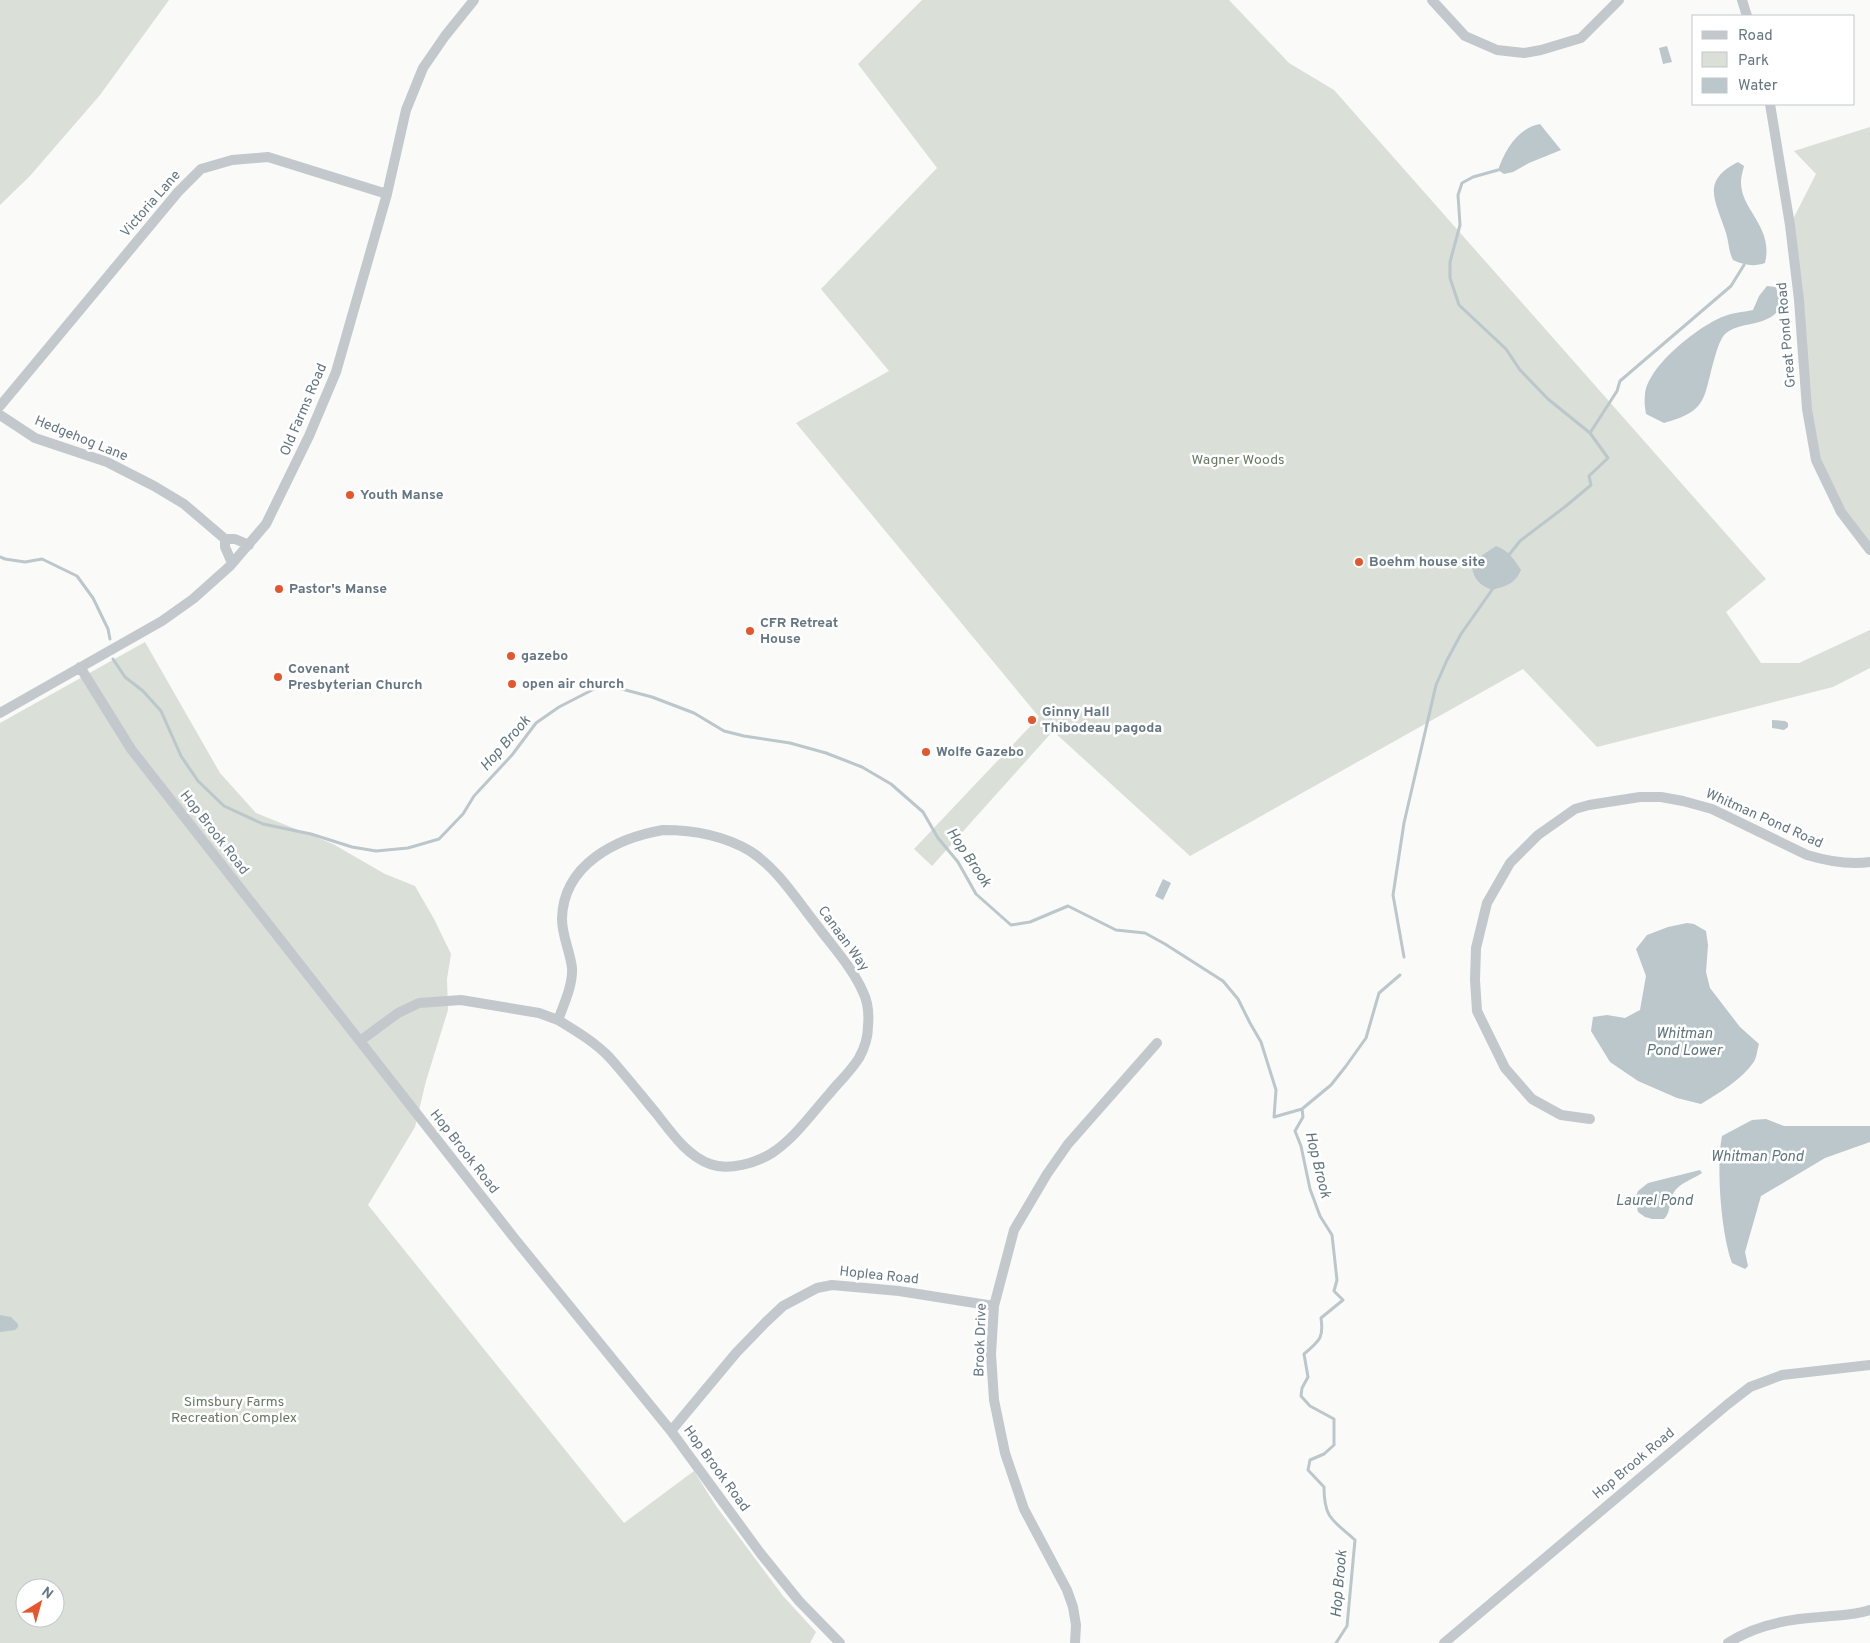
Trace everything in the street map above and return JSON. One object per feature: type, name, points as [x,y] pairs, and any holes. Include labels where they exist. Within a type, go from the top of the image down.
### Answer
[{"type":"street","name":"Old Farms Road","points":[[0,713],[162,621],[193,599],[232,563],[266,524],[309,436],[336,372],[387,194],[406,110],[423,68],[445,36],[474,0]]},
{"type":"street","points":[[1432,0],[1464,36],[1497,50],[1524,53],[1581,38],[1619,0]]},
{"type":"street","points":[[1742,0],[1747,15]]},
{"type":"street","name":"Great Pond Road","points":[[1770,105],[1790,225],[1799,300],[1808,409],[1816,460],[1841,512],[1870,550]]},
{"type":"street","name":"Victoria Lane","points":[[0,406],[178,192],[201,169],[232,160],[268,157],[387,194]]},
{"type":"street","name":"Hedgehog Lane","points":[[0,415],[35,438],[107,462],[154,486],[184,504],[225,539],[235,539],[249,545]]},
{"type":"street","points":[[225,539],[225,547],[232,563]]},
{"type":"street","name":"Hop Brook Road","points":[[80,667],[131,749],[515,1239],[671,1431],[761,1554],[799,1601],[840,1643]]},
{"type":"street","name":"Whitman Pond Road","points":[[1590,1119],[1561,1115],[1532,1099],[1505,1068],[1477,1012],[1476,948],[1487,903],[1510,863],[1538,835],[1575,809],[1640,797],[1661,797],[1698,804],[1712,809],[1807,855],[1858,864],[1870,862]]},
{"type":"street","name":"Canaan Way","points":[[360,1041],[398,1013],[419,1003],[461,1000],[538,1013],[558,1020],[578,1032],[609,1057],[675,1137],[693,1155],[711,1164],[726,1167],[754,1162],[772,1153],[804,1123],[859,1057],[868,1028],[868,1012],[864,994],[855,976],[774,871],[763,861],[740,846],[711,835],[696,831],[663,830],[645,833],[610,847],[595,856],[571,886],[562,918],[564,937],[572,969],[568,993],[558,1020]]},
{"type":"street","name":"Brook Drive","points":[[1074,1643],[1076,1625],[1073,1607],[1024,1509],[1005,1454],[994,1400],[992,1354],[994,1306],[1014,1230],[1047,1174],[1068,1144],[1157,1042]]},
{"type":"street","name":"Hoplea Road","points":[[671,1431],[736,1353],[766,1322],[783,1306],[817,1288],[832,1285],[899,1291],[994,1306]]},
{"type":"street","name":"Hop Brook Road","points":[[1444,1643],[1750,1387],[1782,1375],[1870,1365]]},
{"type":"street","points":[[1728,1643],[1748,1632],[1769,1624],[1800,1618],[1848,1616],[1870,1610]]},
{"type":"green space","points":[[0,0],[169,0],[100,95],[29,177],[0,205]]},
{"type":"green space","name":"Wagner Woods","points":[[922,0],[1229,0],[1289,63],[1334,90],[1766,579],[1726,612],[1761,663],[1799,663],[1870,630],[1870,668],[1833,687],[1597,747],[1523,669],[1190,856],[1053,731],[932,866],[914,849],[1039,717],[796,423],[889,371],[821,289],[937,168],[858,64]]},
{"type":"green space","points":[[1870,127],[1870,550],[1841,512],[1816,460],[1790,225],[1816,174],[1794,151]]},
{"type":"green space","name":"Simsbury Farms Recreation Complex","points":[[145,642],[220,773],[256,813],[333,844],[385,874],[415,886],[451,954],[447,979],[448,1010],[426,1081],[415,1127],[368,1205],[624,1523],[694,1471],[716,1506],[783,1596],[816,1632],[810,1643],[0,1643],[0,723]]},
{"type":"water","points":[[1667,46],[1672,62],[1663,64],[1659,48]]},
{"type":"water","points":[[1540,124],[1561,150],[1529,163],[1513,172],[1504,174],[1498,170],[1504,155],[1513,141],[1525,130]]},
{"type":"water","points":[[1738,162],[1744,166],[1741,179],[1742,191],[1765,239],[1767,250],[1765,263],[1757,265],[1749,265],[1733,260],[1715,200],[1715,184],[1719,176]]},
{"type":"water","points":[[1767,286],[1776,287],[1781,307],[1768,319],[1734,328],[1727,332],[1719,343],[1705,394],[1696,408],[1689,414],[1664,423],[1646,414],[1645,397],[1648,384],[1664,360],[1688,338],[1712,322],[1729,314],[1753,310],[1759,296]]},
{"type":"water","points":[[1496,546],[1507,552],[1521,570],[1519,575],[1506,586],[1492,590],[1478,582],[1472,567],[1481,556]]},
{"type":"water","points":[[1772,720],[1785,721],[1788,723],[1788,727],[1784,730],[1772,728]]},
{"type":"water","points":[[1163,879],[1171,883],[1163,900],[1155,896]]},
{"type":"water","name":"Whitman Pond Lower","points":[[1687,923],[1694,924],[1706,931],[1708,945],[1706,972],[1710,988],[1740,1027],[1759,1044],[1755,1059],[1748,1069],[1729,1086],[1701,1104],[1677,1098],[1638,1081],[1610,1062],[1591,1031],[1593,1017],[1607,1015],[1625,1018],[1640,1010],[1646,976],[1636,949],[1647,935],[1668,927]]},
{"type":"water","name":"Whitman Pond","points":[[1766,1119],[1784,1126],[1870,1126],[1870,1142],[1825,1158],[1761,1196],[1745,1252],[1748,1266],[1745,1269],[1732,1263],[1728,1250],[1722,1218],[1720,1149],[1722,1136],[1752,1120]]},
{"type":"water","name":"Laurel Pond","points":[[1700,1170],[1702,1173],[1683,1184],[1674,1192],[1668,1213],[1664,1219],[1652,1219],[1638,1212],[1635,1198],[1638,1191],[1648,1183]]},
{"type":"water","points":[[0,1315],[11,1317],[18,1324],[18,1327],[15,1330],[0,1332]]},
{"type":"waterway","points":[[1498,170],[1473,177],[1462,183],[1458,195],[1460,225],[1450,262],[1450,278],[1459,305],[1506,349],[1520,370],[1548,399],[1590,433],[1608,458],[1589,476],[1591,485],[1520,541],[1508,556]]},
{"type":"waterway","points":[[1590,433],[1617,391],[1620,381],[1731,286],[1744,265]]},
{"type":"waterway","name":"Hop Brook","points":[[0,557],[25,562],[42,559],[77,576],[93,598],[108,629],[110,639]]},
{"type":"waterway","points":[[1404,957],[1393,895],[1404,823],[1436,685],[1461,634],[1494,587]]},
{"type":"waterway","name":"Hop Brook","points":[[113,659],[125,677],[143,691],[161,711],[181,756],[198,781],[224,806],[263,824],[311,834],[352,847],[376,851],[408,848],[439,839],[463,814],[474,796],[512,755],[536,723],[559,707],[598,687],[618,688],[652,697],[694,713],[724,731],[790,743],[826,753],[862,767],[891,784],[923,812],[938,838],[958,862],[976,894],[1011,925],[1030,922],[1068,906],[1116,930],[1145,933],[1223,981],[1238,999],[1261,1042],[1276,1090],[1274,1117],[1302,1109],[1303,1117],[1295,1131],[1301,1146],[1310,1189],[1320,1216],[1332,1235],[1337,1280],[1334,1291],[1343,1300],[1321,1318],[1321,1335],[1304,1354],[1308,1377],[1302,1388],[1301,1396],[1310,1406],[1334,1419],[1334,1445],[1324,1454],[1310,1460],[1308,1470],[1324,1487],[1324,1498],[1331,1518],[1355,1540],[1347,1626],[1336,1643]]},
{"type":"waterway","points":[[1302,1109],[1331,1085],[1346,1066],[1366,1038],[1379,993],[1400,975]]},
{"type":"place","name":"Youth Manse","points":[[350,495]]},
{"type":"place","name":"Boehm house site","points":[[1359,562]]},
{"type":"place","name":"Pastor's Manse","points":[[279,589]]},
{"type":"place","name":"CFR Retreat House","points":[[750,631]]},
{"type":"place","name":"gazebo","points":[[511,656]]},
{"type":"place","name":"Covenant Presbyterian Church","points":[[278,677]]},
{"type":"place","name":"open air church","points":[[512,684]]},
{"type":"place","name":"Ginny Hall Thibodeau pagoda","points":[[1032,720]]},
{"type":"place","name":"Wolfe Gazebo","points":[[926,752]]}]
